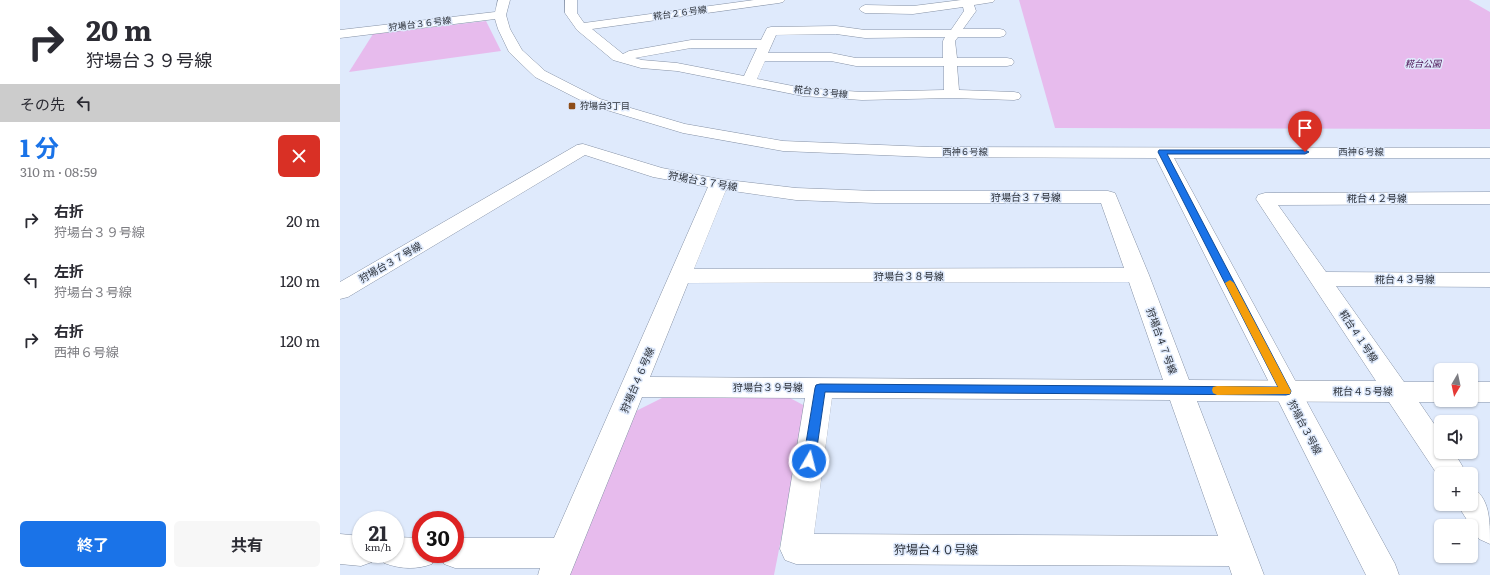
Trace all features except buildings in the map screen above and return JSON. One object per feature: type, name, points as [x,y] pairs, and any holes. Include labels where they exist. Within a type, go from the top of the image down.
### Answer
[{"type":"street","name":"糀台２６号線","points":[[580,27],[773,0]]},
{"type":"street","points":[[865,9],[913,10],[968,1],[990,0]]},
{"type":"street","points":[[574,1],[571,13],[580,27]]},
{"type":"street","points":[[952,94],[949,41],[970,11],[968,1]]},
{"type":"street","name":"狩場台３６号線","points":[[340,34],[502,7]]},
{"type":"street","name":"西神６号線","points":[[502,7],[504,29],[516,52],[540,74],[595,102],[683,128],[783,146],[929,152],[1490,153]]},
{"type":"street","name":"糀台８３号線","points":[[580,27],[618,57],[641,64],[677,67],[803,92],[862,96],[952,94],[1014,96]]},
{"type":"street","points":[[749,81],[771,31],[836,30],[865,34],[1000,34]]},
{"type":"street","points":[[618,57],[691,44],[831,57],[856,62],[1007,62]]},
{"type":"street","name":"狩場台３７号線","points":[[340,292],[583,149],[659,173],[719,184],[804,194],[874,196],[1108,197]]},
{"type":"street","name":"狩場台３号線","points":[[1162,152],[1383,575]]},
{"type":"street","name":"狩場台４６号線","points":[[559,564],[719,184]]},
{"type":"street","name":"狩場台４７号線","points":[[1108,197],[1244,563]]},
{"type":"street","name":"糀台４２号線","points":[[1264,199],[1490,198]]},
{"type":"street","name":"糀台４１号線","points":[[1264,199],[1448,467]]},
{"type":"street","name":"狩場台３８号線","points":[[680,276],[1138,275]]},
{"type":"street","name":"糀台４３号線","points":[[1320,279],[1490,280]]},
{"type":"street","name":"狩場台３９号線","points":[[634,386],[1286,391]]},
{"type":"street","name":"狩場台４０号線","points":[[820,388],[796,549],[1244,563]]},
{"type":"street","name":"糀台４５号線","points":[[1286,391],[1434,392]]},
{"type":"street","points":[[1478,392],[1490,392]]},
{"type":"street","points":[[1478,511],[1490,529]]},
{"type":"street","points":[[340,549],[352,550]]},
{"type":"street","points":[[464,554],[559,564]]},
{"type":"green space","name":"糀台公園","points":[[1019,0],[1469,0],[1490,12],[1490,129],[1055,128]]},
{"type":"green space","points":[[486,21],[501,51],[349,72],[373,34]]},
{"type":"green space","points":[[662,398],[790,398],[807,407],[774,575],[567,575],[632,413]]},
{"type":"slow traffic","points":[[1217,390],[1286,391],[1230,283]]},
{"type":"place","name":"狩場台3丁目","points":[[572,106]]},
{"type":"route","points":[[809,461],[820,388],[1286,391],[1162,152],[1305,152]]}]
